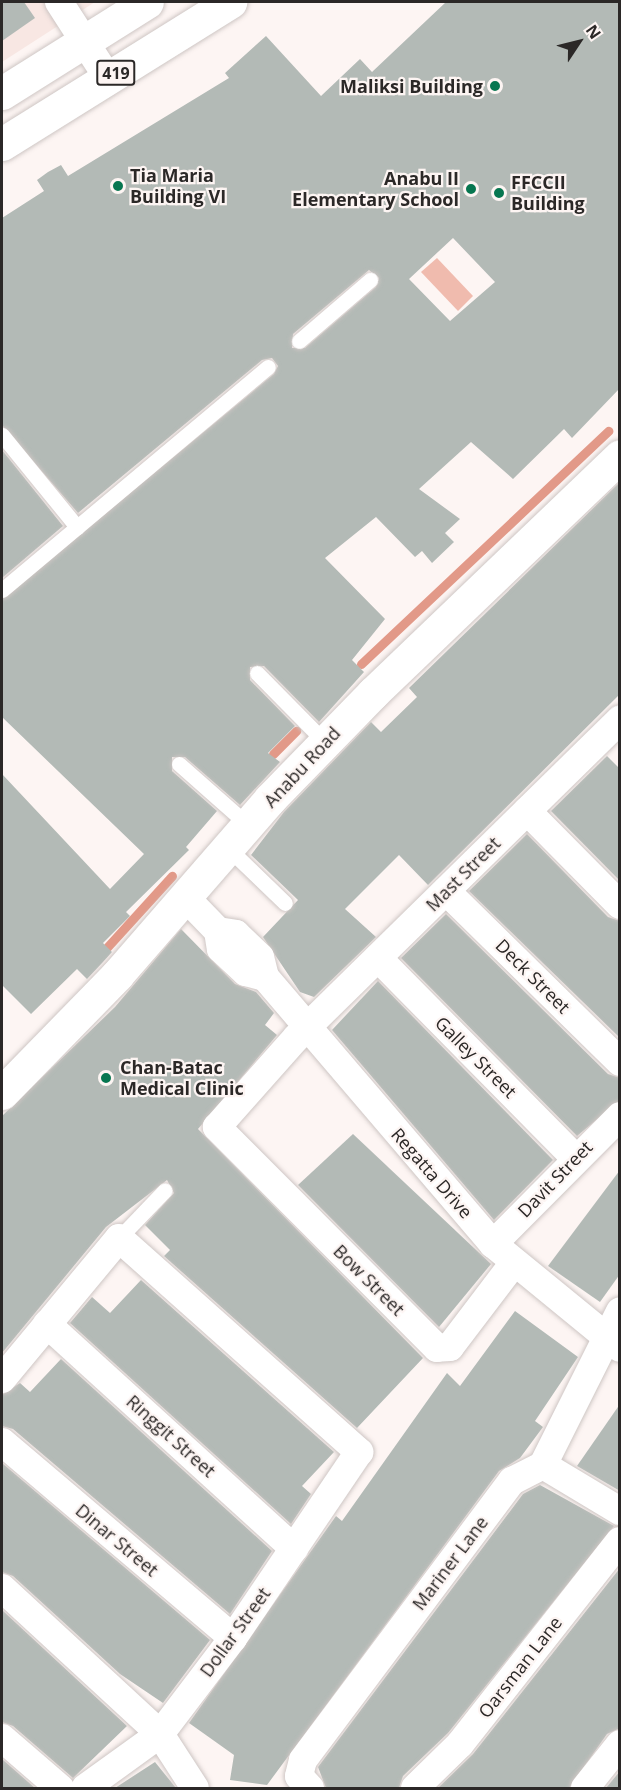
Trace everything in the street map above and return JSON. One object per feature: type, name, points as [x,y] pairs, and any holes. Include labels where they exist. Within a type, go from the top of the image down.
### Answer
[{"type":"main road","name":"419","points":[[2,93],[147,2]]},
{"type":"main road","name":"419","points":[[2,144],[230,2]]},
{"type":"main road","name":"Anabu Road","points":[[2,1093],[185,897],[325,742],[620,456]]},
{"type":"street","points":[[58,2],[108,78]]},
{"type":"street","name":"Mast Street","points":[[217,1127],[307,1028],[527,811],[614,737]]},
{"type":"street","points":[[527,811],[620,905]]},
{"type":"street","name":"Deck Street","points":[[446,891],[620,1062]]},
{"type":"street","name":"Regatta Drive","points":[[185,897],[218,931],[236,934],[255,952],[265,977],[492,1244],[513,1264],[612,1343]]},
{"type":"street","name":"Galley Street","points":[[378,958],[574,1157]]},
{"type":"street","name":"Davit Street","points":[[492,1244],[574,1157],[620,1116]]},
{"type":"street","name":"Bow Street","points":[[217,1127],[437,1348],[450,1347],[513,1264]]},
{"type":"street","points":[[2,1379],[119,1238]]},
{"type":"street","name":"Dollar Street","points":[[85,1788],[160,1734],[233,1638],[359,1452],[119,1238]]},
{"type":"street","points":[[620,1311],[612,1343],[543,1465],[620,1511]]},
{"type":"street","name":"Ringgit Street","points":[[47,1324],[294,1549]]},
{"type":"street","name":"Dinar Street","points":[[2,1443],[233,1638]]},
{"type":"street","name":"Mariner Lane","points":[[310,1788],[299,1776],[303,1760],[512,1481],[543,1465]]},
{"type":"street","name":"Oarsman Lane","points":[[415,1788],[460,1744],[620,1540]]},
{"type":"street","points":[[2,1588],[160,1734],[195,1788]]},
{"type":"street","points":[[2,1738],[60,1788]]},
{"type":"street","points":[[602,1781],[620,1744]]},
{"type":"lane","points":[[299,341],[370,280]]},
{"type":"lane","points":[[2,590],[268,367]]},
{"type":"lane","points":[[2,435],[77,527]]},
{"type":"lane","points":[[257,673],[325,742]]},
{"type":"lane","points":[[179,764],[238,837],[285,903]]},
{"type":"lane","points":[[119,1238],[165,1190]]},
{"type":"shaded area","points":[[2,2],[95,2],[2,62]]},
{"type":"shaded area","points":[[437,258],[473,296],[458,311],[421,272]]},
{"type":"building","points":[[2,2],[24,2],[35,18],[2,41]]},
{"type":"building","points":[[446,2],[620,2],[620,388],[572,438],[564,429],[513,479],[471,442],[419,489],[460,519],[445,533],[454,542],[432,563],[422,551],[415,557],[376,517],[325,558],[385,619],[352,660],[364,672],[319,722],[264,666],[250,667],[250,680],[295,726],[268,753],[280,762],[240,805],[185,757],[172,757],[172,771],[217,811],[186,847],[189,850],[126,912],[130,916],[103,943],[112,952],[103,962],[87,979],[77,969],[31,1014],[2,985],[2,774],[110,889],[144,854],[2,717],[2,599],[274,374],[278,366],[272,358],[262,360],[78,513],[2,425],[2,218],[44,191],[37,180],[48,172],[61,165],[68,176],[229,78],[225,73],[266,36],[321,96],[360,59],[372,72]],"holes":[[[453,238],[495,282],[450,321],[409,279]],[[369,270],[379,278],[376,287],[305,348],[292,348],[293,334]]]},
{"type":"building","points":[[2,450],[63,526],[2,578]]},
{"type":"building","points":[[620,482],[620,694],[428,885],[399,855],[345,909],[376,937],[314,997],[300,992],[263,937],[298,900],[251,855],[284,812],[371,722],[381,732],[417,697],[409,688]]},
{"type":"building","points":[[607,756],[620,769],[620,881],[551,811]]},
{"type":"building","points":[[527,834],[608,917],[620,921],[620,1038],[469,891]]},
{"type":"building","points":[[446,914],[608,1074],[620,1078],[620,1100],[577,1136],[401,958]]},
{"type":"building","points":[[181,929],[235,984],[256,992],[274,1013],[265,1025],[277,1035],[198,1129],[423,1358],[357,1428],[164,1256],[170,1250],[145,1225],[174,1193],[167,1180],[106,1227],[2,1353],[2,1116],[115,1007]]},
{"type":"building","points":[[378,981],[553,1160],[494,1220],[332,1030]]},
{"type":"building","points":[[353,1134],[491,1264],[439,1327],[298,1185]]},
{"type":"building","points":[[620,1170],[620,1274],[600,1302],[548,1266]]},
{"type":"building","points":[[141,1280],[334,1452],[302,1486],[311,1494],[291,1524],[70,1323],[92,1297],[110,1313]]},
{"type":"building","points":[[515,1311],[578,1357],[535,1421],[543,1427],[520,1458],[499,1471],[267,1785],[230,1780],[234,1755],[189,1723],[336,1516],[342,1521],[447,1373],[460,1386]]},
{"type":"building","points":[[61,1359],[272,1551],[230,1614],[13,1429],[2,1426],[2,1395],[20,1383],[30,1392]]},
{"type":"building","points":[[620,1404],[620,1491],[577,1466]]},
{"type":"building","points":[[2,1463],[210,1640],[163,1703],[120,1674],[13,1576],[2,1572]]},
{"type":"building","points":[[540,1485],[614,1526],[448,1733],[403,1776],[399,1788],[326,1788],[318,1767],[523,1494]]},
{"type":"building","points":[[620,1568],[620,1728],[607,1734],[569,1788],[438,1788],[473,1754]]},
{"type":"building","points":[[2,1610],[127,1726],[73,1778],[13,1726],[2,1722]]},
{"type":"building","points":[[2,1759],[35,1788],[2,1788]]},
{"type":"building","points":[[155,1762],[176,1788],[115,1788]]},
{"type":"building","points":[[620,1771],[620,1788],[606,1788]]},
{"type":"waterway","points":[[361,664],[608,431]]},
{"type":"waterway","points":[[273,754],[296,731]]},
{"type":"waterway","points":[[100,955],[172,876]]},
{"type":"place","name":"Maliksi Building","points":[[495,86]]},
{"type":"place","name":"Tia Maria Building VI","points":[[118,186]]},
{"type":"place","name":"Anabu II Elementary School","points":[[471,189]]},
{"type":"place","name":"FFCCII Building","points":[[499,193]]},
{"type":"place","name":"Chan-Batac Medical Clinic","points":[[106,1078]]}]
